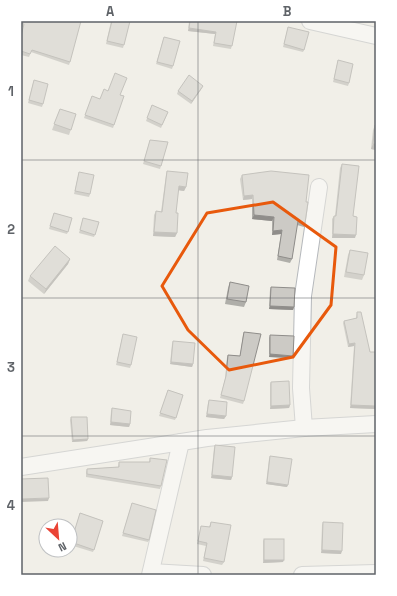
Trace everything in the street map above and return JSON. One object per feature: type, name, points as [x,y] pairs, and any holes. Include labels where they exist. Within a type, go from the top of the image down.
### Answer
[{"type":"street","points":[[310,21],[376,36]]},
{"type":"street","points":[[304,428],[301,388],[303,296],[319,187]]},
{"type":"street","points":[[21,467],[181,442],[304,428],[376,424]]},
{"type":"street","points":[[181,442],[150,574],[203,575]]},
{"type":"street","points":[[302,575],[376,573]]},
{"type":"highlighted area","points":[[273,202],[336,247],[331,305],[293,357],[229,370],[188,330],[162,286],[207,213]]},
{"type":"building","points":[[21,21],[81,21],[70,62],[32,50],[30,54],[21,51],[21,36],[24,24],[21,23]]},
{"type":"building","points":[[112,21],[130,21],[124,45],[107,41]]},
{"type":"building","points":[[190,21],[237,21],[232,46],[214,43],[216,32],[189,28]]},
{"type":"building","points":[[288,27],[309,32],[304,50],[284,44]]},
{"type":"building","points":[[164,37],[180,41],[173,66],[157,62]]},
{"type":"building","points":[[338,60],[353,64],[349,83],[334,79]]},
{"type":"building","points":[[115,73],[127,78],[120,95],[124,96],[114,125],[85,115],[92,96],[100,99],[104,89],[108,91]]},
{"type":"building","points":[[189,75],[203,86],[192,101],[178,91]]},
{"type":"building","points":[[34,80],[48,84],[43,104],[29,100]]},
{"type":"building","points":[[152,105],[168,112],[162,125],[147,118]]},
{"type":"building","points":[[60,109],[76,114],[71,130],[54,124]]},
{"type":"building","points":[[375,125],[376,144],[373,144]]},
{"type":"building","points":[[150,140],[168,142],[161,166],[144,161]]},
{"type":"building","points":[[342,164],[359,166],[353,216],[357,217],[356,235],[333,234],[334,216],[336,216]]},
{"type":"building","points":[[167,171],[188,173],[186,187],[179,186],[176,213],[178,213],[177,233],[154,232],[156,211],[162,212]]},
{"type":"building","points":[[271,171],[309,175],[306,202],[308,202],[305,223],[298,221],[292,259],[278,256],[282,230],[273,231],[274,217],[254,215],[253,195],[244,196],[242,175]]},
{"type":"building","points":[[79,172],[94,175],[90,194],[75,191]]},
{"type":"building","points":[[54,213],[72,218],[68,232],[50,226]]},
{"type":"building","points":[[83,218],[99,222],[95,235],[80,230]]},
{"type":"building","points":[[55,246],[70,259],[46,289],[30,276]]},
{"type":"building","points":[[350,250],[368,253],[364,275],[346,272]]},
{"type":"building","points":[[230,282],[249,286],[246,302],[227,299]]},
{"type":"building","points":[[271,287],[295,288],[294,307],[270,306]]},
{"type":"building","points":[[357,312],[361,312],[370,352],[376,352],[376,406],[351,405],[355,343],[349,344],[344,321],[357,318]]},
{"type":"building","points":[[244,332],[261,334],[244,401],[221,395],[226,376],[228,355],[240,356]]},
{"type":"building","points":[[123,334],[137,337],[131,365],[117,362]]},
{"type":"building","points":[[270,335],[294,336],[293,356],[270,354]]},
{"type":"building","points":[[173,341],[195,343],[193,364],[171,362]]},
{"type":"building","points":[[289,381],[290,405],[271,406],[271,382]]},
{"type":"building","points":[[168,390],[183,395],[176,418],[160,413]]},
{"type":"building","points":[[209,400],[227,402],[226,416],[207,414]]},
{"type":"building","points":[[112,408],[131,411],[130,424],[111,422]]},
{"type":"building","points":[[71,417],[87,417],[88,439],[73,440]]},
{"type":"building","points":[[215,445],[235,447],[232,477],[212,475]]},
{"type":"building","points":[[270,456],[292,459],[288,485],[267,482]]},
{"type":"building","points":[[150,458],[167,460],[161,486],[87,474],[87,469],[119,467],[119,462],[150,462]]},
{"type":"building","points":[[48,478],[49,498],[21,499],[21,479]]},
{"type":"building","points":[[132,503],[156,510],[149,540],[123,533]]},
{"type":"building","points":[[80,513],[103,521],[94,550],[78,544],[78,519]]},
{"type":"building","points":[[211,522],[231,525],[224,562],[204,558],[207,543],[198,541],[201,526],[210,527]]},
{"type":"building","points":[[323,522],[343,523],[342,551],[322,550]]},
{"type":"building","points":[[264,539],[284,539],[284,560],[264,560]]}]
